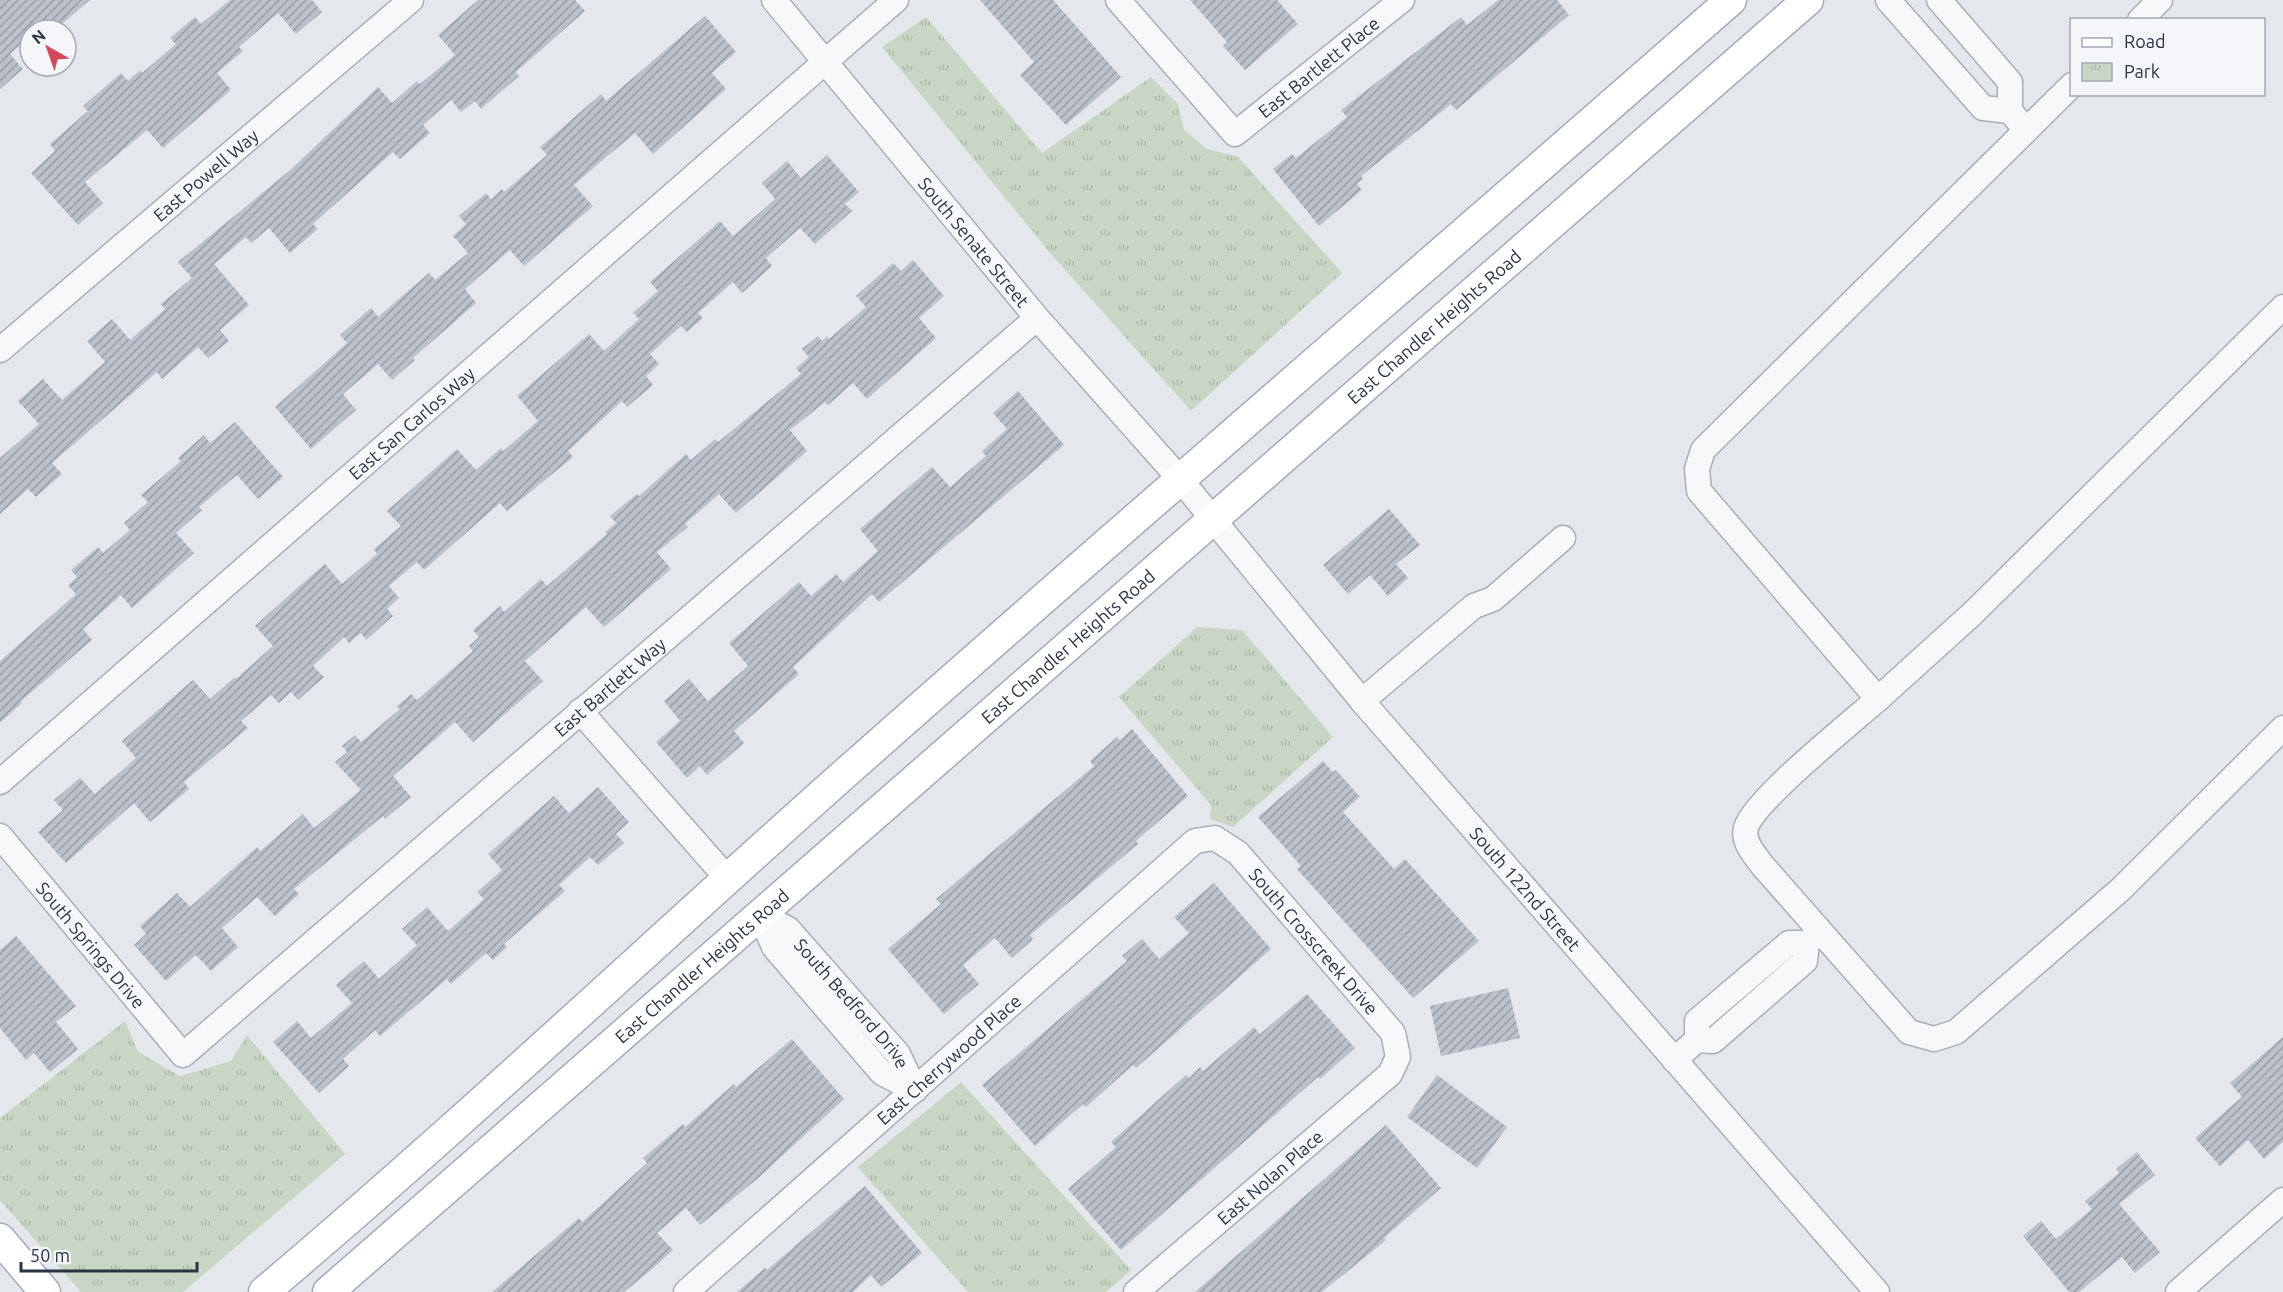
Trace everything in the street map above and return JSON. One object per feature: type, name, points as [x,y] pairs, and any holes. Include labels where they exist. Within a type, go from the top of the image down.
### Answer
[{"type":"main road","points":[[264,1292],[355,1215],[727,878],[1180,479],[1731,0]]},
{"type":"main road","name":"East Chandler Heights Road","points":[[328,1292],[1808,0]]},
{"type":"main road","points":[[727,878],[760,914]]},
{"type":"main road","points":[[0,1239],[45,1292]]},
{"type":"street","name":"East Powell Way","points":[[0,350],[411,0]]},
{"type":"street","name":"South Senate Street","points":[[774,0],[823,63],[1037,318],[1180,479]]},
{"type":"street","name":"East San Carlos Way","points":[[0,782],[896,0]]},
{"type":"street","name":"East Bartlett Place","points":[[1118,0],[1234,134],[1402,0]]},
{"type":"street","points":[[1888,0],[1983,108],[2018,120]]},
{"type":"street","points":[[1939,0],[2010,82],[2018,120]]},
{"type":"street","points":[[2142,18],[2160,0]]},
{"type":"street","points":[[1934,54],[1948,56],[1958,51],[1963,40],[1962,27]]},
{"type":"street","points":[[1878,699],[1711,507],[1700,491],[1697,469],[1703,450],[2018,120],[2070,86]]},
{"type":"street","points":[[2283,307],[1972,614],[1766,798],[1746,828],[1747,844],[1813,937],[1909,1032],[1934,1039],[1956,1032],[2120,890],[2283,728]]},
{"type":"street","name":"East Bartlett Way","points":[[183,1055],[1037,318]]},
{"type":"street","name":"South 122nd Street","points":[[1180,479],[1362,701],[1877,1292]]},
{"type":"street","points":[[1362,701],[1474,606],[1493,599],[1563,538]]},
{"type":"street","points":[[580,711],[727,878]]},
{"type":"street","name":"South Springs Drive","points":[[0,836],[183,1055]]},
{"type":"street","name":"South Crosscreek Drive","points":[[1215,838],[1238,853],[1393,1033],[1398,1057]]},
{"type":"street","name":"East Cherrywood Place","points":[[686,1292],[1195,841],[1215,838]]},
{"type":"street","name":"South Bedford Drive","points":[[760,914],[788,929],[838,1004],[898,1054],[915,1090]]},
{"type":"street","points":[[1697,1040],[1697,1021],[1789,943],[1813,937]]},
{"type":"street","points":[[1674,1060],[1697,1040],[1713,1041],[1763,998],[1804,961],[1813,937]]},
{"type":"street","points":[[1747,978],[1763,998]]},
{"type":"street","name":"East Nolan Place","points":[[1136,1292],[1390,1074],[1398,1057]]},
{"type":"street","points":[[2178,1292],[2283,1200]]},
{"type":"green space","points":[[926,17],[1042,153],[1151,77],[1178,104],[1184,130],[1207,149],[1238,157],[1342,273],[1191,411],[1051,254],[882,47]]},
{"type":"green space","points":[[1197,627],[1242,630],[1333,737],[1233,827],[1210,819],[1211,805],[1119,697]]},
{"type":"green space","points":[[125,1021],[138,1052],[180,1076],[231,1061],[247,1035],[345,1154],[183,1292],[81,1292],[0,1200],[0,1118]]},
{"type":"green space","points":[[961,1082],[1131,1270],[1106,1292],[968,1292],[858,1167]]},
{"type":"building","points":[[0,0],[90,0],[69,18],[18,18],[18,47],[10,54],[18,63],[18,73],[0,89]]},
{"type":"building","points":[[230,0],[312,0],[322,12],[296,34],[278,13],[239,47],[243,51],[217,73],[231,90],[163,148],[147,130],[85,182],[103,203],[78,225],[31,173],[55,151],[50,144],[88,111],[83,106],[121,73],[128,81],[140,70],[142,73],[176,44],[170,38],[195,17],[201,24]]},
{"type":"building","points":[[478,0],[575,0],[585,11],[516,72],[519,76],[481,109],[475,101],[461,112],[451,100],[423,125],[430,133],[400,159],[393,152],[313,224],[318,229],[290,253],[269,228],[251,243],[246,237],[214,264],[249,305],[220,330],[229,341],[208,358],[198,347],[162,379],[157,372],[52,463],[62,474],[36,497],[28,489],[0,514],[0,458],[39,424],[18,401],[43,379],[62,400],[105,362],[87,341],[112,319],[130,340],[165,309],[161,304],[192,278],[178,262],[288,172],[378,87],[392,103],[417,81],[420,84],[455,55],[438,35]]},
{"type":"building","points":[[980,0],[1053,0],[1121,77],[1066,125],[1020,75],[1034,62]]},
{"type":"building","points":[[1190,0],[1277,0],[1298,24],[1245,70],[1223,46],[1227,42]]},
{"type":"building","points":[[1498,0],[1557,0],[1569,15],[1456,110],[1451,104],[1361,176],[1363,179],[1357,184],[1362,190],[1319,226],[1273,169],[1292,154],[1296,158],[1347,117],[1341,110],[1461,17],[1467,25]]},
{"type":"building","points":[[705,16],[736,52],[712,73],[726,89],[653,154],[635,133],[599,163],[574,185],[593,206],[524,266],[510,250],[465,289],[476,303],[413,358],[415,360],[392,380],[378,364],[343,394],[356,410],[311,449],[275,407],[347,343],[340,335],[371,308],[378,317],[429,273],[435,280],[468,253],[453,236],[466,224],[459,216],[486,193],[491,199],[502,189],[504,192],[547,155],[540,147],[601,94],[606,101]]},
{"type":"building","points":[[827,155],[859,192],[845,204],[852,211],[815,244],[800,228],[766,258],[772,266],[742,293],[733,282],[698,313],[703,318],[687,332],[681,326],[650,354],[659,364],[646,376],[653,385],[627,407],[622,401],[568,451],[573,457],[507,511],[500,503],[424,570],[417,562],[389,586],[399,598],[387,609],[393,616],[366,640],[361,633],[349,643],[344,637],[313,666],[324,677],[298,700],[291,692],[279,703],[271,695],[241,721],[248,728],[184,782],[189,789],[150,822],[134,803],[66,863],[38,832],[63,810],[54,800],[80,778],[95,794],[136,758],[122,741],[193,680],[210,699],[273,646],[255,626],[325,564],[342,584],[377,554],[374,549],[401,526],[387,511],[457,449],[476,470],[501,448],[503,451],[538,421],[517,396],[589,334],[604,351],[639,319],[633,313],[658,291],[650,282],[720,221],[733,236],[775,199],[762,183],[787,161],[801,178]]},
{"type":"building","points":[[913,260],[944,296],[919,318],[936,338],[867,399],[853,383],[828,405],[825,402],[790,430],[807,451],[736,513],[719,494],[685,524],[688,527],[657,552],[671,569],[604,627],[586,607],[525,661],[543,681],[473,742],[455,722],[393,776],[411,797],[385,819],[383,816],[294,889],[299,894],[275,916],[257,897],[222,928],[238,947],[211,971],[196,955],[166,981],[134,945],[146,934],[140,926],[177,893],[190,907],[257,847],[260,851],[303,814],[314,828],[361,790],[335,762],[347,752],[342,746],[355,735],[361,742],[400,709],[397,706],[411,694],[417,700],[473,651],[469,646],[479,637],[473,630],[500,606],[504,612],[541,579],[547,586],[607,534],[605,532],[616,523],[610,516],[637,494],[639,496],[686,454],[691,460],[715,439],[718,442],[801,374],[796,368],[809,357],[802,349],[818,336],[822,341],[827,336],[829,339],[866,307],[856,296],[893,263],[901,271]]},
{"type":"building","points":[[1018,391],[1064,445],[879,602],[872,594],[793,667],[799,674],[734,731],[744,743],[707,775],[700,766],[687,778],[656,742],[680,721],[664,701],[689,679],[708,701],[748,666],[729,643],[799,582],[811,596],[836,574],[843,582],[878,551],[860,529],[932,467],[950,487],[986,456],[982,451],[1007,429],[993,413]]},
{"type":"building","points":[[235,422],[283,477],[258,499],[237,475],[199,507],[202,510],[176,533],[194,553],[132,608],[121,595],[83,629],[92,640],[21,701],[22,703],[0,723],[0,661],[76,594],[68,585],[77,577],[71,570],[98,547],[103,553],[130,530],[124,523],[148,502],[141,495],[181,461],[178,458],[204,435],[210,443]]},
{"type":"building","points":[[1389,509],[1420,545],[1396,564],[1408,578],[1388,596],[1370,575],[1348,594],[1323,565]]},
{"type":"building","points":[[1132,729],[1188,796],[1136,841],[1138,844],[1030,935],[1033,939],[1012,958],[995,938],[963,965],[979,984],[944,1014],[888,949],[941,904],[936,899],[1094,766],[1090,761],[1117,737],[1120,740]]},
{"type":"building","points":[[1323,761],[1333,772],[1336,770],[1360,797],[1343,812],[1394,869],[1405,859],[1479,941],[1413,998],[1297,869],[1301,866],[1258,817]]},
{"type":"building","points":[[598,787],[629,822],[616,834],[624,843],[598,865],[590,857],[559,885],[565,891],[504,944],[507,947],[493,960],[486,953],[451,984],[447,979],[380,1036],[375,1030],[343,1059],[349,1066],[319,1093],[273,1042],[297,1021],[311,1038],[352,1003],[336,985],[364,961],[379,979],[417,945],[402,929],[427,907],[448,931],[484,899],[477,892],[502,870],[488,854],[554,796],[569,813]]},
{"type":"building","points":[[1214,883],[1271,949],[1136,1068],[1133,1065],[1086,1107],[1083,1104],[1035,1146],[982,1085],[1127,961],[1122,956],[1142,939],[1159,959],[1189,933],[1174,917]]},
{"type":"building","points":[[16,936],[76,1006],[56,1022],[78,1049],[50,1072],[34,1053],[26,1060],[0,1028],[0,950]]},
{"type":"building","points":[[1508,988],[1520,1038],[1441,1056],[1430,1006]]},
{"type":"building","points":[[1307,994],[1355,1048],[1320,1079],[1318,1077],[1121,1250],[1068,1189],[1116,1147],[1111,1142],[1186,1075],[1189,1078],[1200,1067],[1203,1071],[1254,1027],[1260,1034]]},
{"type":"building","points":[[2283,1037],[2283,1142],[2264,1159],[2248,1140],[2220,1166],[2195,1138],[2242,1097],[2230,1083]]},
{"type":"building","points":[[792,1039],[844,1099],[756,1180],[700,1225],[686,1208],[657,1233],[673,1250],[652,1269],[624,1292],[492,1292],[579,1218],[582,1222],[647,1163],[643,1158],[683,1124],[685,1127],[734,1084],[736,1087]]},
{"type":"building","points":[[1437,1075],[1507,1127],[1477,1168],[1407,1117]]},
{"type":"building","points":[[1386,1125],[1441,1188],[1384,1238],[1386,1240],[1322,1292],[1195,1292]]},
{"type":"building","points":[[2137,1152],[2155,1175],[2119,1204],[2160,1252],[2135,1273],[2122,1257],[2079,1292],[2069,1292],[2023,1236],[2041,1221],[2056,1239],[2092,1209],[2085,1201],[2119,1173],[2116,1169]]},
{"type":"building","points":[[865,1186],[922,1253],[881,1287],[871,1275],[853,1292],[737,1292],[765,1268],[767,1270]]}]
